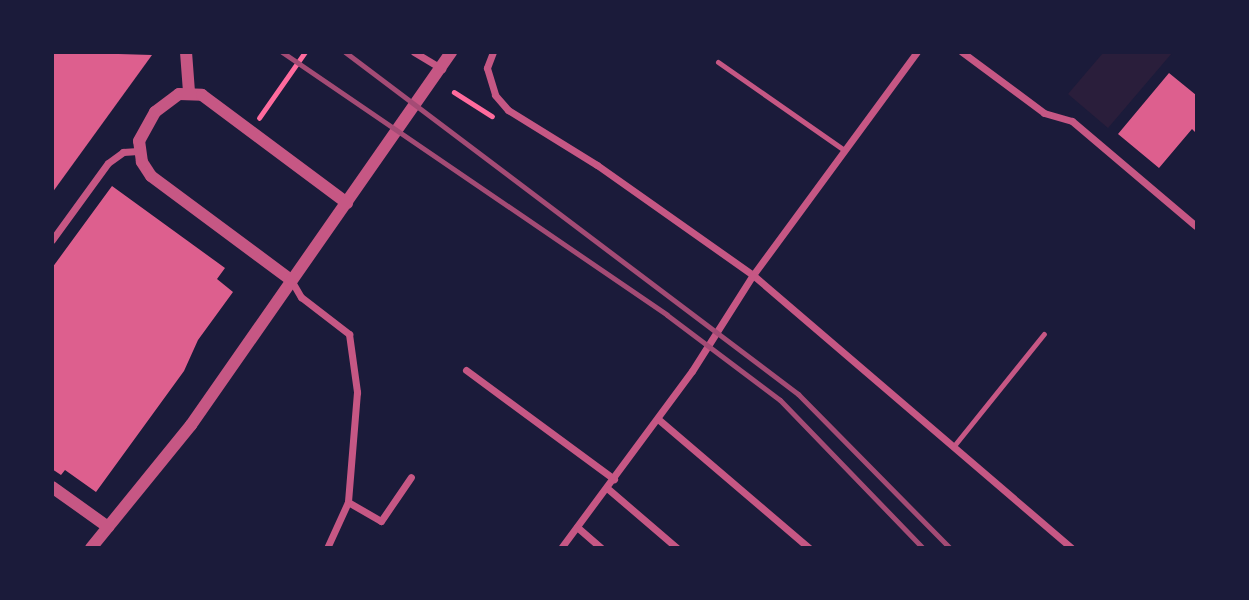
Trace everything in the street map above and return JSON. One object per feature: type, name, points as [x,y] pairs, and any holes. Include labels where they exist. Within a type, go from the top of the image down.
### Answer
[{"type":"street","points":[[186,52],[189,92]]},
{"type":"street","points":[[414,52],[442,69]]},
{"type":"street","points":[[91,548],[191,425],[442,69],[451,52]]},
{"type":"street","points":[[493,52],[488,68],[495,95],[508,110],[597,165],[753,275],[1071,548]]},
{"type":"street","points":[[561,548],[658,419],[753,275],[917,52]]},
{"type":"street","points":[[962,52],[1044,113],[1072,121],[1196,226]]},
{"type":"street","points":[[327,548],[348,502],[358,392],[349,334],[301,296],[291,280],[151,176],[138,150],[141,133],[166,100],[189,92],[202,95],[347,203]]},
{"type":"street","points":[[52,240],[108,163],[123,152],[138,150]]},
{"type":"street","points":[[466,370],[614,479]]},
{"type":"street","points":[[658,419],[809,548]]},
{"type":"street","points":[[348,502],[381,521],[411,477]]},
{"type":"street","points":[[52,487],[108,527]]},
{"type":"street","points":[[607,488],[677,548]]},
{"type":"street","points":[[577,527],[601,548]]},
{"type":"lane","points":[[718,62],[844,150]]},
{"type":"lane","points":[[953,447],[1044,334]]},
{"type":"path","points":[[250,130],[305,52]]},
{"type":"path","points":[[454,92],[499,120]]},
{"type":"shaded area","points":[[1103,53],[1172,53],[1108,128],[1068,94]]},
{"type":"building","points":[[52,52],[152,55],[52,193]]},
{"type":"building","points":[[1169,73],[1196,95],[1196,133],[1192,129],[1159,168],[1118,134]]},
{"type":"building","points":[[112,186],[225,268],[217,279],[233,292],[198,340],[184,371],[96,492],[65,470],[61,475],[52,469],[52,268]]},
{"type":"railway","points":[[282,52],[667,315],[780,400],[923,548]]},
{"type":"railway","points":[[345,52],[798,394],[950,548]]}]
